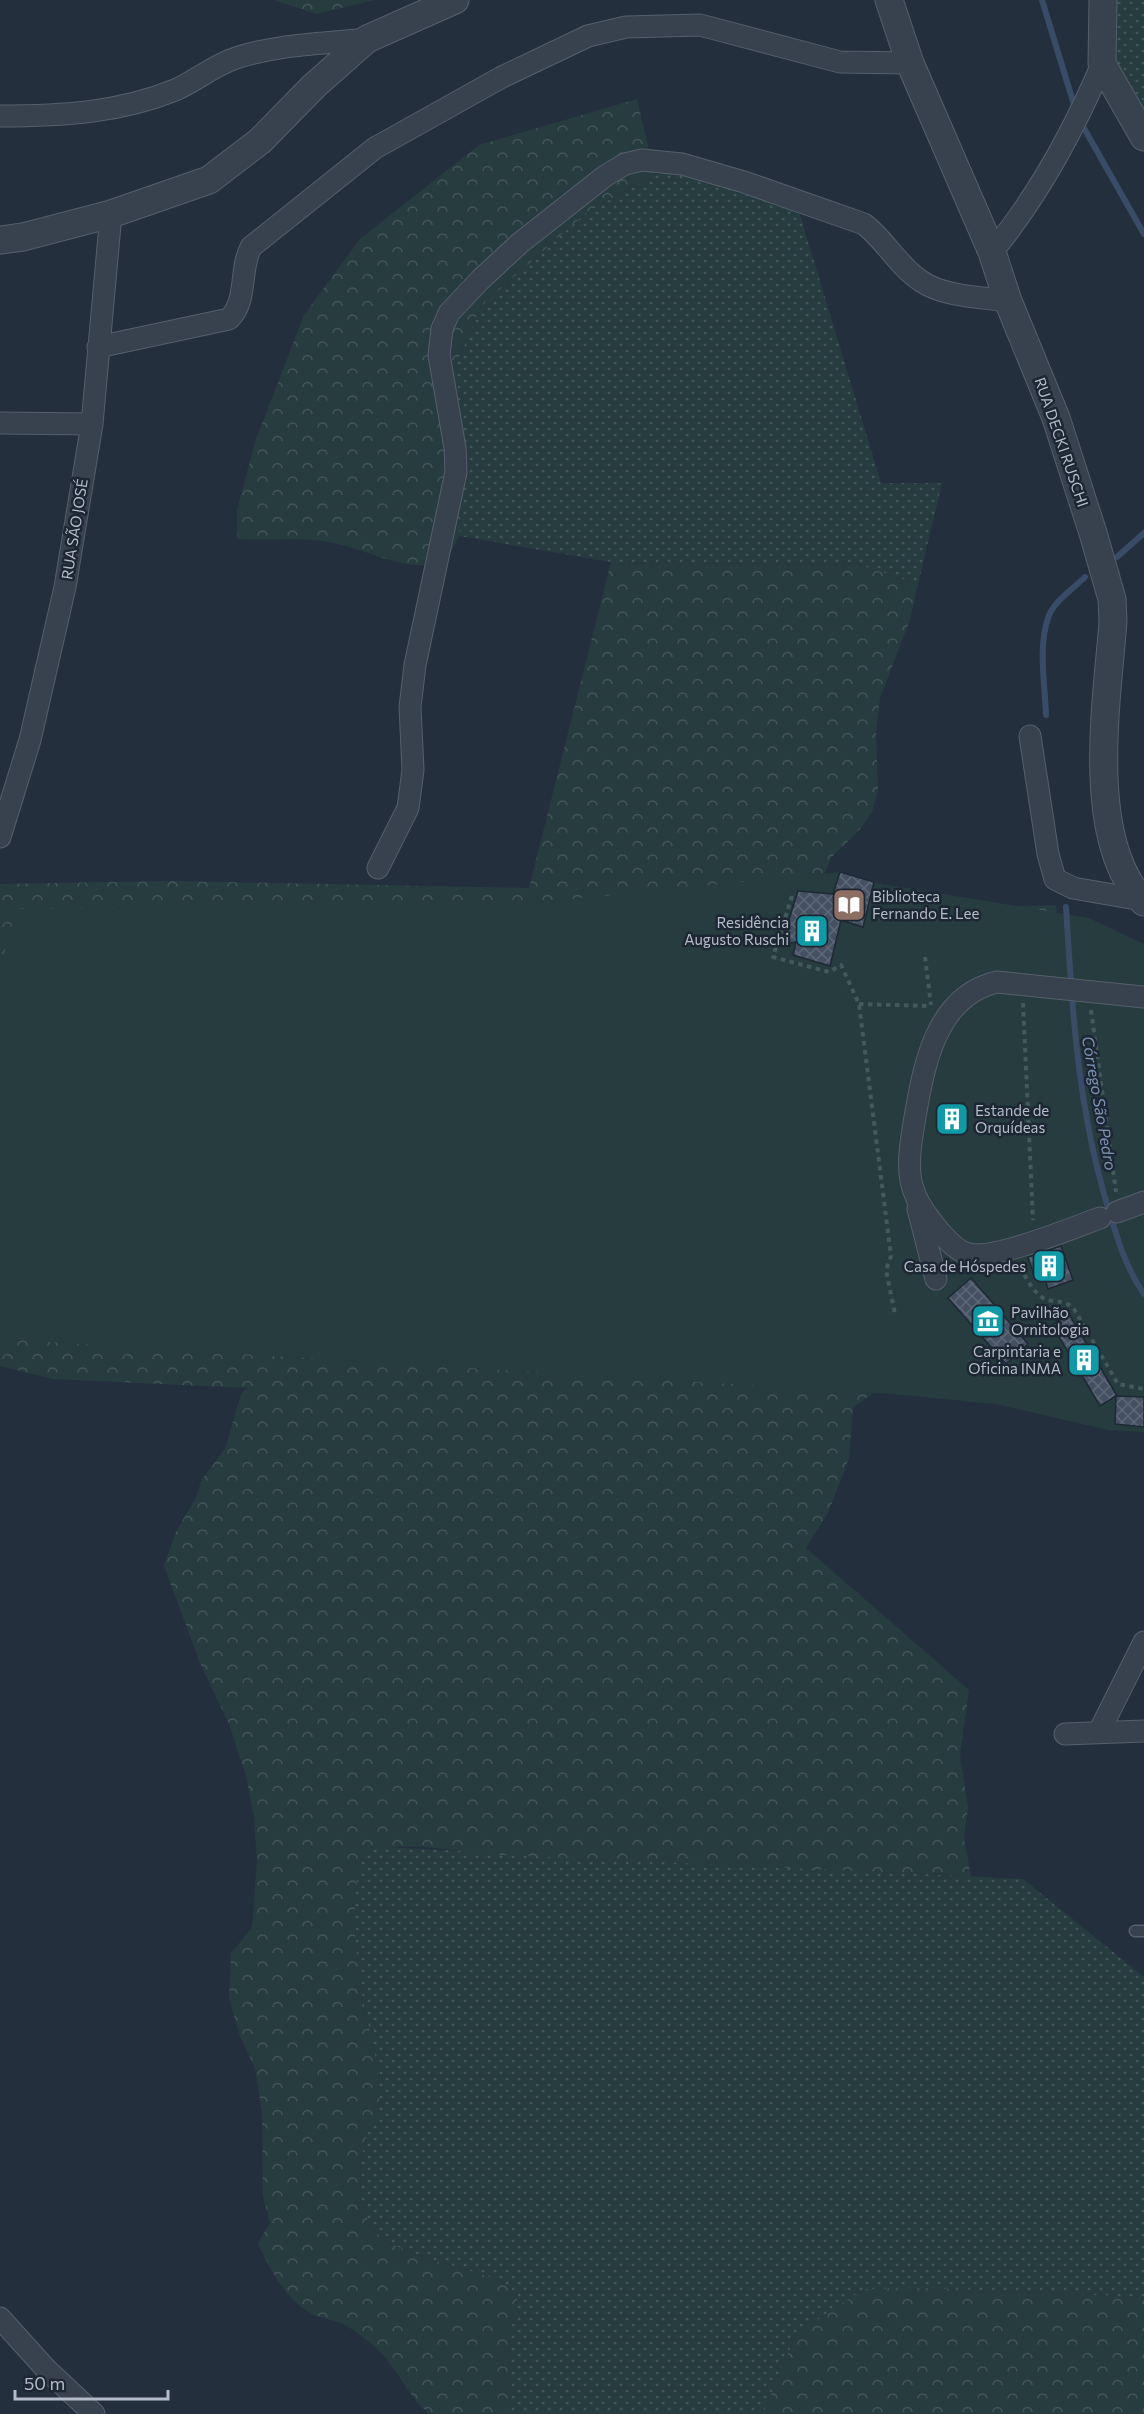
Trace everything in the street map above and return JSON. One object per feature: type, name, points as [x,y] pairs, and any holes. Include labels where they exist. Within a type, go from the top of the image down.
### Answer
[{"type":"street","points":[[0,240],[23,237],[111,214],[209,180],[260,141],[314,86],[367,39],[455,0]]},
{"type":"street","name":"RUA DECKI RUSCHI","points":[[889,0],[910,63],[992,252],[1008,301],[1056,418],[1112,599],[1104,808],[1115,852],[1143,901]]},
{"type":"street","points":[[992,252],[1018,221],[1051,169],[1085,103],[1102,64],[1103,0]]},
{"type":"street","points":[[98,347],[229,319],[239,307],[243,268],[251,247],[375,148],[502,77],[588,36],[626,27],[700,25],[840,62],[910,63]]},
{"type":"street","points":[[0,116],[64,116],[133,105],[177,89],[235,58],[272,49],[367,39]]},
{"type":"street","points":[[1102,64],[1144,137]]},
{"type":"street","points":[[378,868],[408,808],[413,770],[410,707],[415,665],[456,472],[453,432],[440,370],[442,329],[449,314],[480,280],[520,243],[605,176],[625,164],[642,160],[669,161],[744,182],[864,224],[878,234],[919,280],[928,285],[1008,301]]},
{"type":"street","name":"RUA SÃO JOSÉ","points":[[0,837],[30,740],[64,587],[92,424],[111,214]]},
{"type":"street","points":[[0,423],[92,424]]},
{"type":"street","points":[[1030,736],[1048,854],[1055,879],[1073,888],[1143,901]]},
{"type":"street","points":[[936,1279],[911,1178],[911,1153],[920,1088],[929,1052],[942,1024],[955,1006],[983,985],[997,982],[1144,997]]},
{"type":"street","points":[[915,1194],[945,1238],[964,1253],[979,1255],[1034,1242],[1144,1202]]},
{"type":"street","points":[[1099,1732],[1144,1642]]},
{"type":"street","points":[[1065,1734],[1144,1731]]},
{"type":"street","points":[[0,2318],[47,2370],[94,2414]]},
{"type":"path","points":[[792,896],[773,957],[830,972],[841,965],[860,1004],[891,1256],[886,1270],[895,1314]]},
{"type":"path","points":[[925,957],[931,1006]]},
{"type":"path","points":[[1022,984],[1034,1242]]},
{"type":"path","points":[[1074,990],[1112,1214]]},
{"type":"path","points":[[860,1004],[955,1006]]},
{"type":"path","points":[[1008,1248],[1036,1292],[1045,1299],[1068,1302],[1074,1309],[1118,1384],[1144,1389]]},
{"type":"green space","points":[[274,0],[375,0],[316,14]]},
{"type":"green space","points":[[1099,0],[1144,0],[1144,129],[1125,106]]},
{"type":"green space","points":[[637,99],[655,175],[587,212],[481,306],[448,383],[460,453],[460,518],[459,536],[445,562],[430,565],[401,563],[329,542],[294,539],[237,539],[237,510],[256,439],[304,315],[360,239],[479,145]]},
{"type":"green space","points":[[684,159],[794,195],[881,483],[942,483],[918,584],[850,562],[842,565],[611,562],[459,536],[460,518],[448,384],[481,306],[587,212]]},
{"type":"green space","points":[[611,562],[842,565],[850,562],[918,584],[910,620],[880,698],[876,732],[878,790],[872,812],[860,829],[832,857],[821,882],[951,909],[1056,905],[1067,1029],[885,1384],[853,1408],[849,1458],[829,1511],[806,1548],[969,1690],[960,1755],[968,1807],[964,1838],[971,1876],[478,1854],[420,1847],[391,1848],[362,1853],[356,1891],[356,1951],[377,2068],[379,2092],[378,2110],[366,2137],[361,2163],[360,2187],[364,2210],[374,2230],[397,2247],[495,2279],[518,2294],[511,2330],[510,2414],[429,2414],[371,2343],[345,2325],[314,2315],[295,2302],[280,2284],[258,2243],[270,2223],[263,2196],[262,2113],[255,2068],[240,2036],[229,1999],[231,1953],[252,1928],[257,1861],[254,1817],[246,1776],[229,1724],[200,1663],[164,1566],[175,1534],[196,1497],[202,1479],[225,1449],[241,1394],[247,1388],[53,1379],[0,1366],[0,884],[172,881],[529,888]]},
{"type":"green space","points":[[840,872],[882,884],[1089,918],[1144,944],[1144,1432],[1108,1430],[995,1404],[892,1394],[0,1339],[0,972],[16,909],[505,906]]},
{"type":"green space","points":[[382,1847],[1023,1879],[1144,1977],[1144,2297],[924,2288],[796,2334],[763,2414],[510,2414],[511,2329],[518,2294],[495,2279],[397,2247],[374,2230],[364,2210],[360,2187],[361,2163],[366,2137],[378,2109],[379,2092],[377,2068],[359,1971],[355,1911],[362,1852]]},
{"type":"green space","points":[[924,2288],[1144,2297],[1144,2414],[763,2414],[796,2334],[864,2289]]},
{"type":"building","name":"Residência Augusto Ruschi","points":[[840,872],[874,882],[863,927],[841,920],[830,966],[793,955],[796,942],[781,945],[798,891],[833,894]]},
{"type":"building","name":"Estande de Orquídeas","points":[[964,1103],[967,1128],[941,1135],[937,1109]]},
{"type":"building","name":"Casa de Hóspedes","points":[[1061,1246],[1073,1280],[1048,1289],[1044,1276],[1035,1279],[1028,1257]]},
{"type":"building","name":"Pavilhão Ornitologia","points":[[971,1278],[1028,1344],[1006,1364],[948,1298]]},
{"type":"building","name":"Carpintaria e Oficina INMA","points":[[1069,1314],[1117,1396],[1144,1397],[1144,1427],[1115,1424],[1116,1396],[1100,1406],[1052,1325]]},
{"type":"waterway","name":"Córrego São Pedro","points":[[1042,0],[1075,108]]},
{"type":"waterway","name":"Córrego São Pedro","points":[[1081,123],[1144,234]]},
{"type":"waterway","name":"Córrego São Pedro","points":[[1117,557],[1144,533]]},
{"type":"waterway","name":"Córrego São Pedro","points":[[1046,715],[1043,642],[1048,618],[1059,601],[1085,577]]},
{"type":"waterway","name":"Córrego São Pedro","points":[[1066,907],[1071,985]]},
{"type":"waterway","name":"Córrego São Pedro","points":[[1072,995],[1080,1077],[1101,1184],[1119,1244],[1144,1294]]},
{"type":"place","name":"Biblioteca Fernando E. Lee","points":[[849,905]]},
{"type":"place","name":"Residência Augusto Ruschi","points":[[812,931]]},
{"type":"place","name":"Estande de Orquídeas","points":[[952,1119]]},
{"type":"place","name":"Casa de Hóspedes","points":[[1049,1266]]},
{"type":"place","name":"Pavilhão Ornitologia","points":[[988,1321]]},
{"type":"place","name":"Carpintaria e Oficina INMA","points":[[1084,1360]]}]
